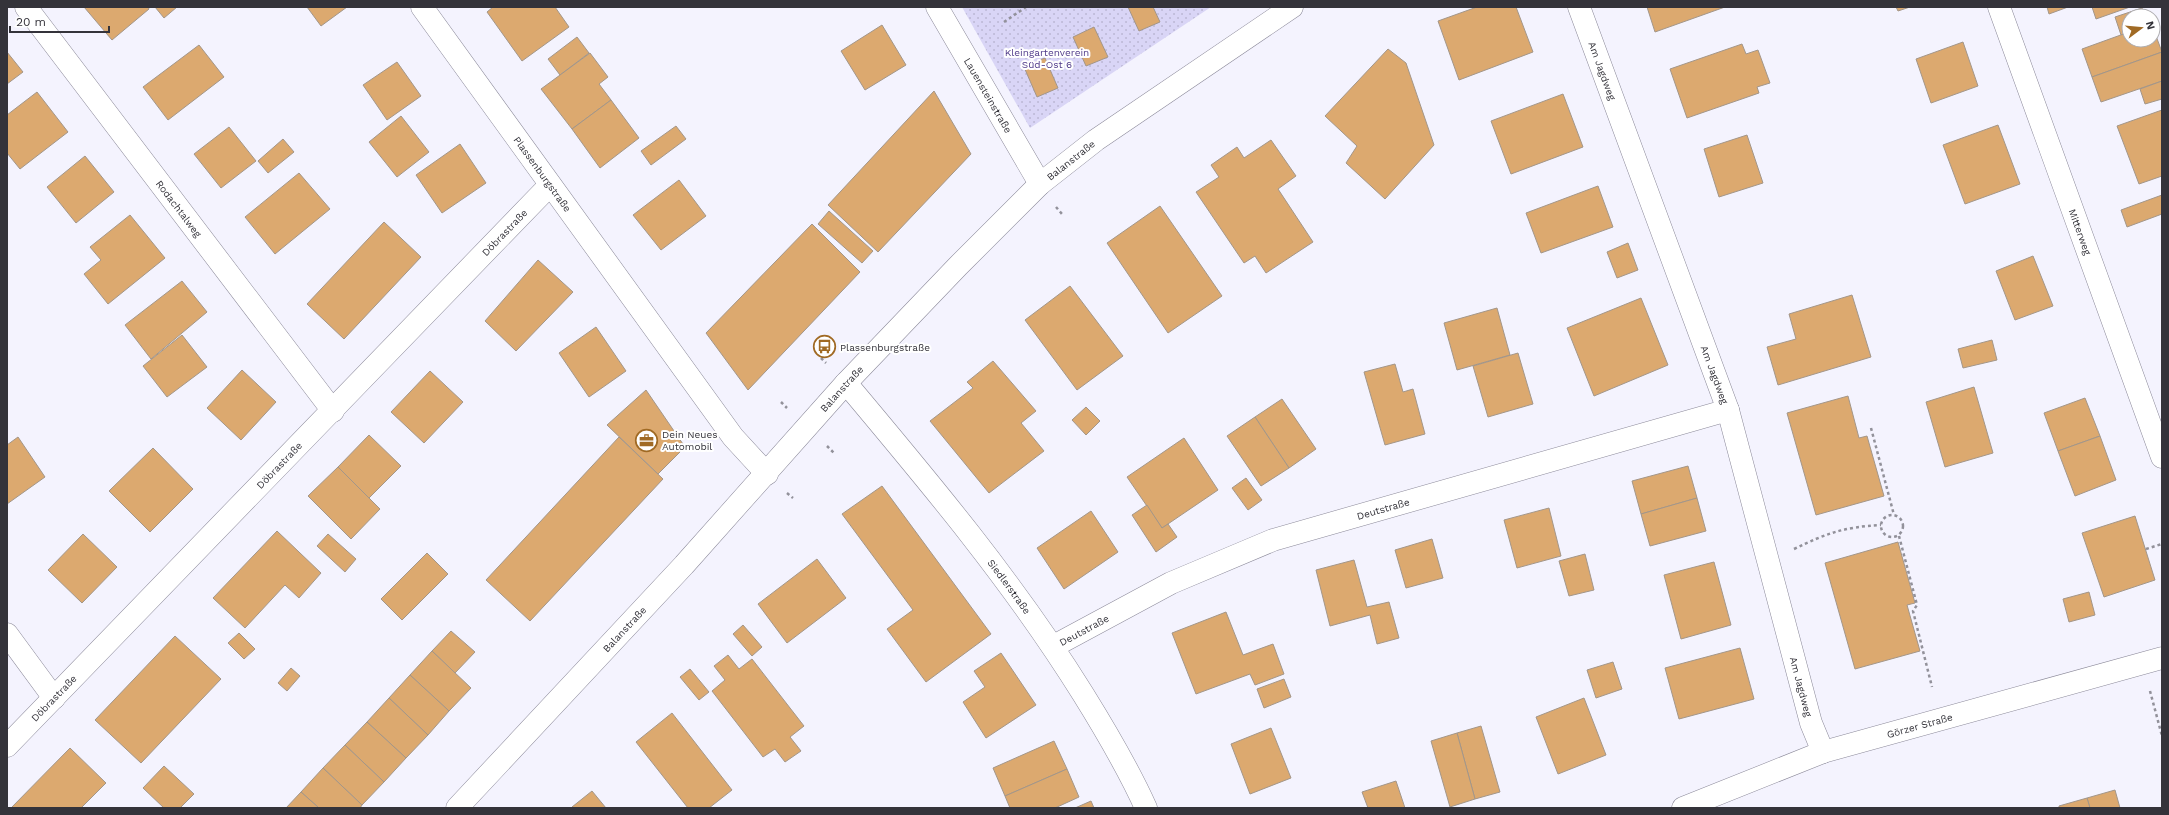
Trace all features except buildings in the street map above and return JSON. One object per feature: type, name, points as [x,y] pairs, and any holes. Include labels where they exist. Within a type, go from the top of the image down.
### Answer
[{"type":"street","name":"Rodachtalweg","points":[[26,7],[333,411]]},
{"type":"street","name":"Plassenburgstraße","points":[[422,7],[733,437],[767,474]]},
{"type":"street","name":"Lauensteinstraße","points":[[937,7],[1040,184]]},
{"type":"street","name":"Balanstraße","points":[[457,808],[767,474],[846,383],[958,266],[1040,184],[1096,140],[1292,7]]},
{"type":"street","name":"Am Jagdweg","points":[[1579,7],[1728,410],[1812,723],[1823,752]]},
{"type":"street","name":"Mitterweg","points":[[1999,7],[2162,457]]},
{"type":"street","name":"Döbrastraße","points":[[7,746],[333,411],[550,185]]},
{"type":"street","name":"Siedlerstraße","points":[[846,383],[949,505],[1054,646],[1109,735],[1146,808]]},
{"type":"street","name":"Deutstraße","points":[[1054,646],[1170,583],[1273,540],[1728,410]]},
{"type":"street","points":[[7,634],[54,698]]},
{"type":"street","name":"Görzer Straße","points":[[1683,808],[1823,752],[2162,658]]},
{"type":"path","points":[[1004,22],[1026,7]]},
{"type":"path","points":[[1871,428],[1894,515]]},
{"type":"path","points":[[1899,536],[1888,537],[1883,532],[1881,526],[1886,516],[1894,515],[1901,518],[1903,522],[1903,529],[1899,536],[1917,605],[1913,611],[1932,688]]},
{"type":"path","points":[[1767,557],[1792,550],[1826,534],[1852,527],[1881,526]]},
{"type":"path","points":[[2146,549],[2162,544]]},
{"type":"path","points":[[2149,690],[2162,736]]},
{"type":"green space","name":"Kleingartenverein Süd-Ost 6","points":[[962,7],[1211,7],[1030,128]]},
{"type":"place","name":"Plassenburgstraße","points":[[825,347]]},
{"type":"place","name":"Dein Neues Automobil","points":[[647,440]]}]
